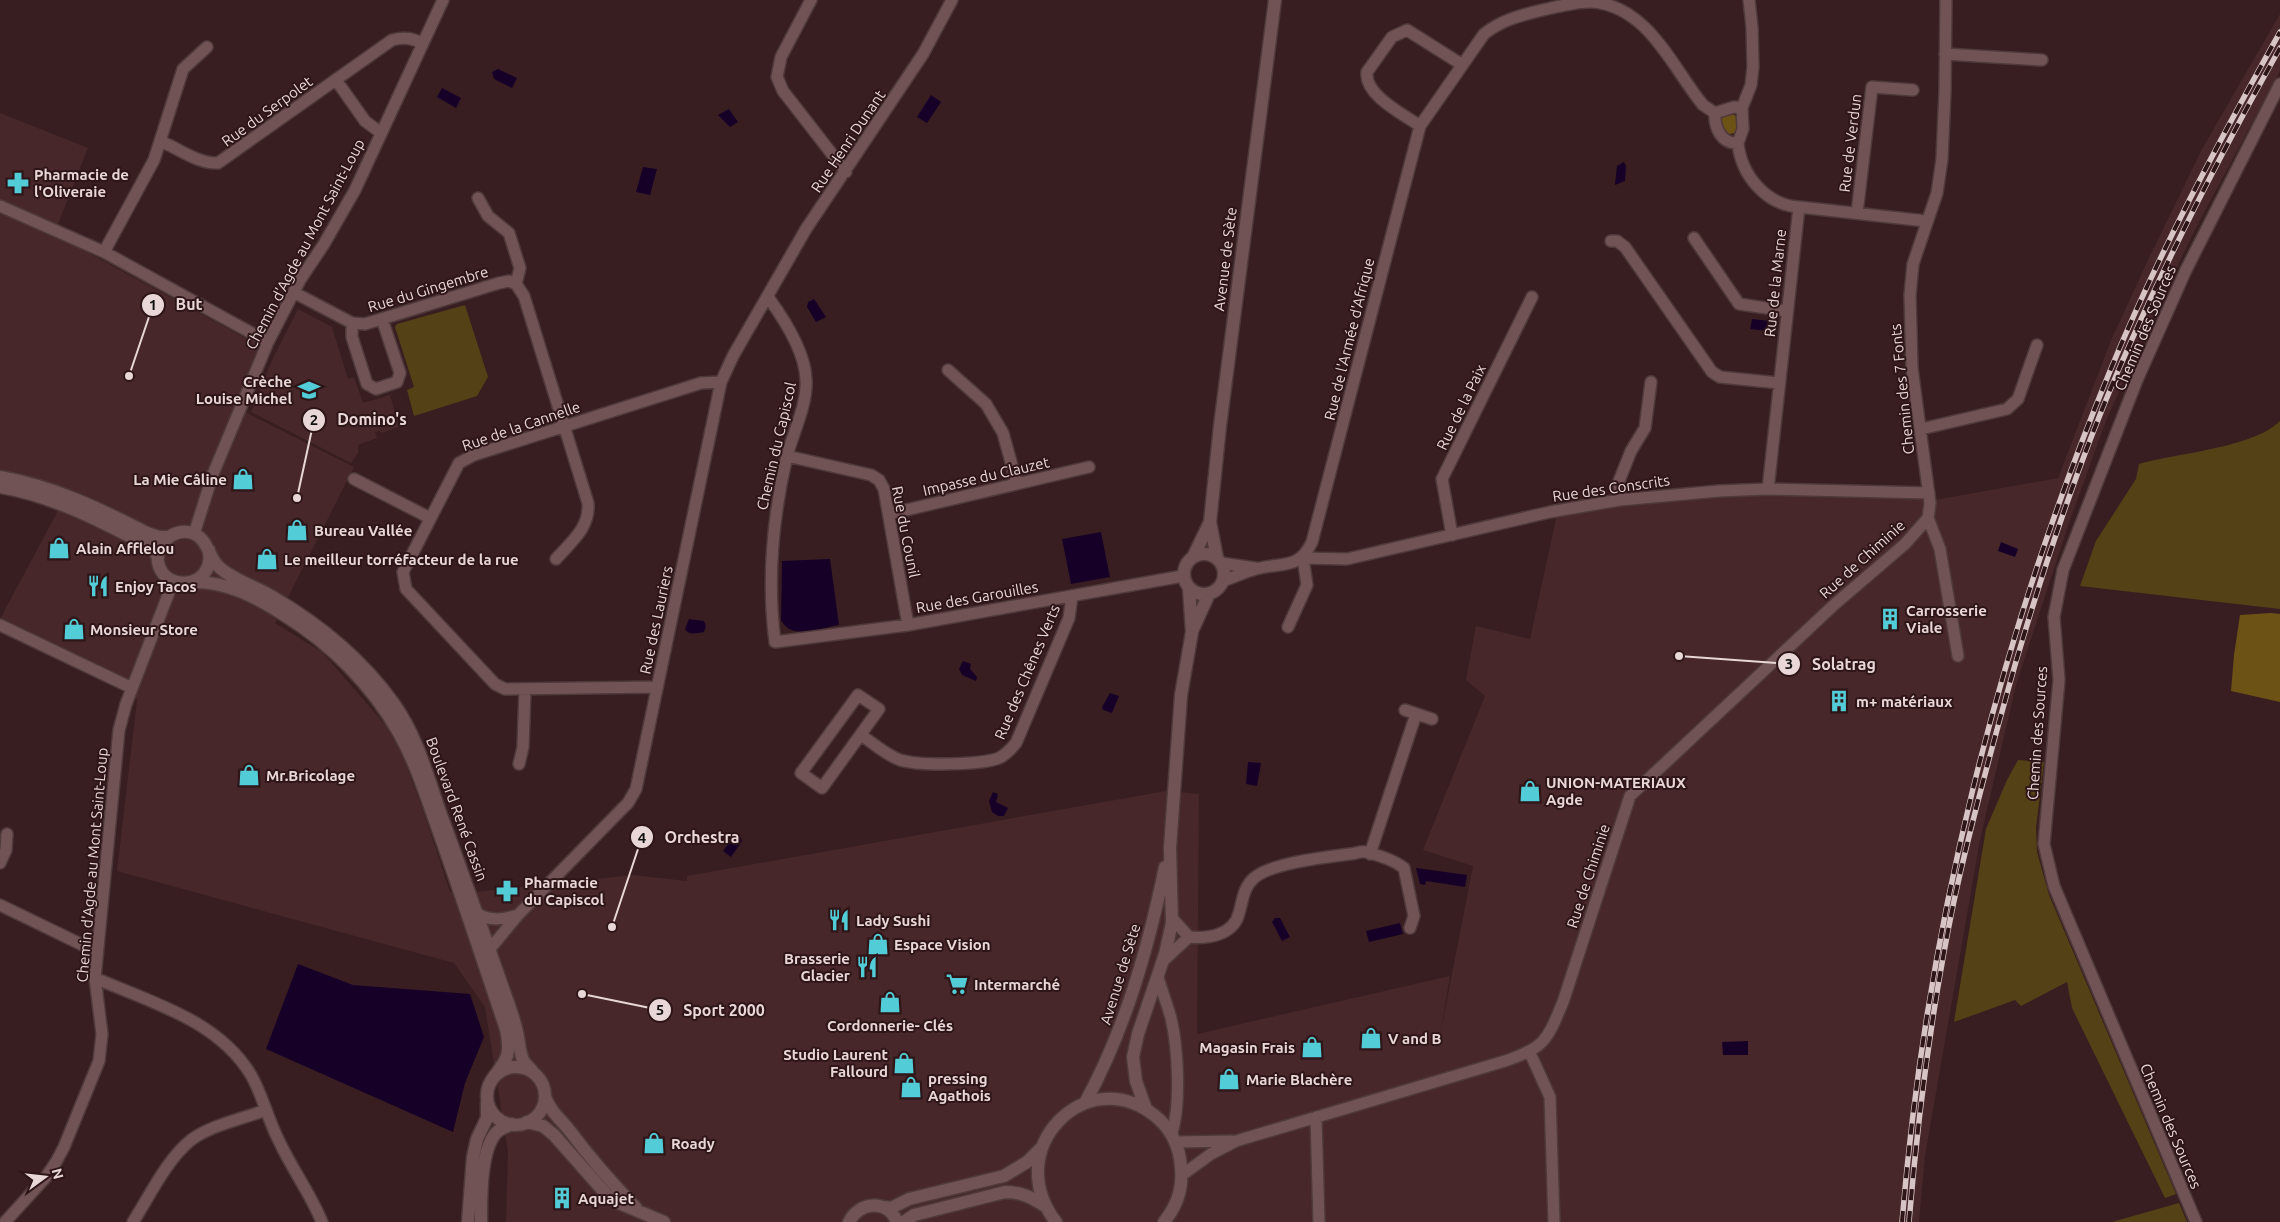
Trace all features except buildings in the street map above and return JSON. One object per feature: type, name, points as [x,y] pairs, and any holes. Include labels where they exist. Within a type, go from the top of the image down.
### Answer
[{"type":"street","name":"Chemin d'Agde au Mont Saint-Loup","points":[[194,534],[213,474],[268,342],[295,293],[300,280],[324,244],[355,190],[443,0]]},
{"type":"street","points":[[811,0],[781,58],[777,77],[783,91],[846,172]]},
{"type":"street","name":"Rue Henri Dunant","points":[[768,298],[806,229],[846,172],[923,54],[952,0]]},
{"type":"street","name":"Avenue de Sète","points":[[1219,560],[1210,522],[1221,416],[1275,0]]},
{"type":"street","points":[[1749,0],[1753,67],[1751,85],[1742,108],[1743,129],[1738,143],[1743,164],[1762,192],[1778,204],[1926,221]]},
{"type":"street","name":"Chemin des 7 Fonts","points":[[1946,0],[1942,159],[1937,193],[1913,264],[1910,295],[1912,368],[1929,493],[1928,518],[1940,549],[1958,656]]},
{"type":"street","name":"Rue de l'Armée d'Afrique","points":[[1303,558],[1312,542],[1420,126],[1484,34],[1505,20],[1573,4],[1602,3],[1622,10],[1640,22],[1655,39],[1702,105],[1715,113]]},
{"type":"street","points":[[1420,126],[1370,90],[1366,79],[1367,72],[1392,37],[1407,30],[1462,64]]},
{"type":"street","name":"Rue du Serpolet","points":[[160,140],[203,162],[218,163],[225,160],[392,40],[412,39],[422,44]]},
{"type":"street","points":[[104,252],[154,160],[183,69],[207,47]]},
{"type":"street","points":[[1944,54],[2042,60]]},
{"type":"street","name":"Rue du Serpolet","points":[[336,80],[365,121],[381,134]]},
{"type":"street","name":"Chemin des Sources","points":[[2196,1222],[2054,886],[2044,844],[2059,680],[2054,617],[2063,570],[2137,380],[2186,270],[2280,84]]},
{"type":"street","name":"Rue de Verdun","points":[[1857,213],[1872,87],[1913,90]]},
{"type":"street","points":[[1738,143],[1724,139],[1718,132],[1714,124],[1715,113],[1734,107],[1742,108]]},
{"type":"street","points":[[478,198],[488,216],[509,233],[520,268],[516,284],[524,296],[588,503],[589,513],[586,525],[556,559]]},
{"type":"street","points":[[0,206],[104,252],[268,342]]},
{"type":"street","name":"Rue de la Marne","points":[[1768,489],[1798,207]]},
{"type":"street","points":[[1694,238],[1739,304],[1787,311]]},
{"type":"street","points":[[1611,241],[1617,241],[1626,247],[1712,372],[1720,377],[1779,383]]},
{"type":"street","name":"Rue du Gingembre","points":[[295,293],[352,323],[365,324],[498,283],[508,281],[516,284]]},
{"type":"street","name":"Rue de la Paix","points":[[1452,535],[1442,479],[1532,297]]},
{"type":"street","name":"Rue des Lauriers","points":[[490,950],[518,915],[628,802],[636,789],[721,382],[733,356],[768,298]]},
{"type":"street","name":"Chemin du Capiscol","points":[[768,298],[787,326],[804,366],[806,379],[806,391],[787,456],[774,518],[772,616],[775,642]]},
{"type":"street","points":[[352,323],[352,337],[368,384],[376,389],[397,382],[400,373],[382,319]]},
{"type":"street","points":[[1921,429],[2008,409],[2018,399],[2037,345]]},
{"type":"street","points":[[948,370],[986,404],[1003,433],[1017,484]]},
{"type":"street","name":"Rue de la Cannelle","points":[[657,687],[505,689],[494,684],[406,589],[403,572],[459,463],[474,455],[701,383],[721,382]]},
{"type":"street","points":[[1620,500],[1619,481],[1631,451],[1645,428],[1651,382]]},
{"type":"street","name":"Rue du Counil","points":[[787,456],[871,475],[879,480],[884,489],[908,625]]},
{"type":"street","name":"Impasse du Clauzet","points":[[889,514],[1089,467]]},
{"type":"street","points":[[0,477],[72,496],[159,537],[168,537],[180,532],[194,534],[203,540],[209,550],[209,563],[204,574],[194,582],[184,584],[173,582],[165,576],[159,567],[160,546],[168,537]]},
{"type":"street","points":[[354,479],[430,518]]},
{"type":"street","points":[[0,488],[44,497],[69,507],[143,543],[153,549],[158,557]]},
{"type":"street","name":"Rue des Conscrits","points":[[1303,558],[1347,559],[1559,510],[1620,500],[1719,491],[1768,489],[1929,493]]},
{"type":"street","name":"Rue de Chiminie","points":[[1182,1175],[1211,1154],[1236,1141],[1530,1053],[1542,1043],[1550,1034],[1563,1002],[1630,796],[1835,604],[1905,544],[1928,518]]},
{"type":"street","name":"Avenue de Sète","points":[[1193,557],[1210,522]]},
{"type":"street","name":"Boulevard René Cassin","points":[[209,550],[218,566],[314,623],[362,665],[394,704],[420,752],[516,1026],[523,1060],[533,1072]]},
{"type":"street","points":[[1219,560],[1224,575],[1223,581],[1215,591],[1209,594],[1199,594],[1189,589],[1183,576],[1184,569],[1193,557],[1205,554],[1219,560],[1256,569]]},
{"type":"street","points":[[1223,581],[1256,569],[1286,564],[1303,558],[1306,584],[1288,627]]},
{"type":"street","name":"Rue des Garouilles","points":[[775,642],[908,625],[1183,576]]},
{"type":"street","name":"Chemin d'Agde au Mont Saint-Loup","points":[[5,1222],[46,1177],[56,1162],[99,1061],[102,1034],[95,978],[119,730],[132,688],[173,582]]},
{"type":"street","name":"Boulevard René Cassin","points":[[194,582],[213,582],[229,586],[266,604],[309,630],[355,673],[384,710],[400,735],[426,796],[506,1029],[510,1046],[507,1060],[493,1078]]},
{"type":"street","name":"Avenue de Sète","points":[[1146,1109],[1136,1081],[1133,1057],[1138,1034],[1163,961],[1172,918],[1170,848],[1181,695],[1192,632],[1189,589]]},
{"type":"street","name":"Avenue de Sète","points":[[1192,632],[1209,594]]},
{"type":"street","name":"Rue des Chênes Verts","points":[[861,735],[888,754],[912,763],[987,761],[1009,752],[1016,742],[1069,618],[1072,596]]},
{"type":"street","points":[[0,626],[132,688]]},
{"type":"street","points":[[519,764],[523,747],[525,690]]},
{"type":"street","points":[[858,695],[879,710],[861,735],[822,788],[801,773],[858,695]]},
{"type":"street","points":[[1370,854],[1410,712],[1432,719]]},
{"type":"street","points":[[0,863],[6,850],[8,834]]},
{"type":"street","name":"Avenue de Sète","points":[[1085,1103],[1105,1066],[1119,1033],[1155,917],[1170,848]]},
{"type":"street","points":[[1172,918],[1189,937],[1206,939],[1228,929],[1239,914],[1245,889],[1253,878],[1263,871],[1330,855],[1363,852],[1398,863],[1404,868],[1414,916],[1410,928]]},
{"type":"street","points":[[0,905],[97,952]]},
{"type":"street","points":[[477,913],[485,919],[518,915]]},
{"type":"street","points":[[1163,961],[1189,937]]},
{"type":"street","points":[[1158,977],[1171,1019],[1177,1070],[1177,1116],[1174,1137]]},
{"type":"street","points":[[95,978],[191,1020],[217,1038],[240,1058],[251,1075],[282,1149],[312,1198],[322,1222]]},
{"type":"street","points":[[1530,1053],[1550,1098],[1554,1222]]},
{"type":"street","points":[[468,1222],[473,1157],[477,1140],[487,1118],[487,1092],[493,1078],[507,1068],[525,1068],[533,1072],[544,1087],[540,1112],[527,1122]]},
{"type":"street","points":[[487,1092],[490,1110],[496,1117],[512,1124]]},
{"type":"street","points":[[544,1096],[551,1112],[638,1209]]},
{"type":"street","points":[[1056,1222],[1045,1206],[1038,1187],[1037,1167],[1041,1148],[1051,1129],[1066,1114],[1085,1103],[1107,1099],[1129,1102],[1146,1109],[1161,1120],[1174,1137],[1179,1148],[1182,1175],[1180,1193],[1174,1208],[1164,1222]]},
{"type":"street","points":[[133,1222],[176,1154],[192,1140],[210,1130],[266,1110]]},
{"type":"street","points":[[1316,1117],[1319,1222]]},
{"type":"street","points":[[481,1222],[482,1192],[490,1143],[498,1131],[512,1124],[527,1122],[543,1126],[562,1143],[608,1195],[619,1203],[638,1209],[664,1222]]},
{"type":"street","name":"Rue de Chiminie","points":[[1174,1137],[1236,1141]]},
{"type":"street","points":[[849,1222],[858,1210],[865,1206],[896,1206],[909,1199],[1004,1176],[1027,1162],[1041,1148]]},
{"type":"street","points":[[904,1222],[914,1215],[1005,1192],[1017,1192],[1030,1196],[1045,1206]]},
{"type":"street","points":[[884,1207],[891,1212],[897,1222]]},
{"type":"shaded area","points":[[2280,14],[2280,71],[2199,222],[2151,320],[2106,421],[2069,523],[2016,685],[1980,840],[1925,1156],[1919,1222],[506,1222],[508,1151],[485,1007],[454,963],[117,871],[137,700],[124,680],[0,619],[60,507],[0,482],[0,113],[88,148],[54,234],[267,350],[243,411],[354,467],[275,623],[322,652],[396,737],[450,892],[475,892],[633,875],[687,881],[687,876],[1166,791],[1199,794],[1197,1034],[1450,976],[1440,1036],[1473,866],[1423,850],[1485,696],[1466,680],[1476,626],[1530,639],[1560,500],[1773,484],[1935,500],[2058,478],[2112,338],[2148,260],[2202,149]]},
{"type":"shaded area","points":[[498,69],[517,78],[512,88],[494,79],[492,72]]},
{"type":"shaded area","points":[[442,88],[461,98],[456,108],[437,97]]},
{"type":"shaded area","points":[[931,95],[941,102],[927,123],[917,117]]},
{"type":"shaded area","points":[[729,109],[738,122],[730,127],[718,115]]},
{"type":"shaded area","points":[[1730,114],[1737,117],[1740,124],[1737,131],[1730,134],[1723,131],[1720,124],[1723,117]]},
{"type":"shaded area","points":[[1624,162],[1626,166],[1625,181],[1615,185],[1617,166]]},
{"type":"shaded area","points":[[643,167],[657,169],[650,195],[636,192]]},
{"type":"shaded area","points":[[814,299],[826,317],[816,322],[807,307],[808,302]]},
{"type":"shaded area","points":[[465,305],[488,377],[477,396],[414,416],[407,390],[414,387],[395,327],[397,324]]},
{"type":"shaded area","name":"Crèche Louise Michel","points":[[298,309],[332,327],[348,379],[354,377],[363,403],[390,395],[399,427],[381,433],[380,431],[375,432],[377,438],[358,445],[358,453],[351,463],[251,412],[273,358]]},
{"type":"shaded area","points":[[1752,319],[1769,321],[1768,331],[1750,329]]},
{"type":"shaded area","points":[[2280,421],[2280,609],[2080,586],[2096,541],[2136,479],[2139,464],[2234,444],[2268,430]]},
{"type":"shaded area","points":[[1101,532],[1110,577],[1071,584],[1062,539]]},
{"type":"shaded area","points":[[2001,542],[2018,549],[2015,557],[1998,551]]},
{"type":"shaded area","points":[[830,559],[839,625],[799,632],[792,630],[781,620],[782,561]]},
{"type":"shaded area","points":[[2280,614],[2280,702],[2231,691],[2240,615]]},
{"type":"shaded area","points":[[689,619],[704,621],[706,626],[704,632],[689,633],[685,629]]},
{"type":"shaded area","points":[[963,661],[971,664],[970,669],[977,677],[976,681],[962,675],[959,669]]},
{"type":"shaded area","points":[[1110,693],[1119,696],[1112,713],[1103,710],[1102,707]]},
{"type":"shaded area","points":[[2018,760],[2044,762],[2036,828],[2037,852],[2049,895],[2176,1194],[2165,1198],[2072,1008],[2067,982],[2021,1006],[2015,1000],[1954,1022],[1986,829],[2007,780]]},
{"type":"shaded area","points":[[1248,762],[1261,763],[1257,786],[1246,784]]},
{"type":"shaded area","points":[[993,792],[998,794],[996,802],[1008,808],[1004,816],[998,816],[992,812],[989,801]]},
{"type":"shaded area","points":[[734,836],[740,836],[742,841],[731,857],[723,851]]},
{"type":"shaded area","points":[[1416,868],[1467,875],[1465,887],[1426,881],[1425,885],[1420,884]]},
{"type":"shaded area","points":[[1275,918],[1280,918],[1290,937],[1282,941],[1272,922]]},
{"type":"shaded area","points":[[1400,923],[1403,934],[1369,942],[1366,931]]},
{"type":"shaded area","points":[[298,964],[353,985],[470,994],[484,1037],[465,1083],[453,1132],[266,1049]]},
{"type":"shaded area","points":[[1748,1041],[1748,1055],[1723,1055],[1722,1042]]},
{"type":"shaded area","points":[[2179,1203],[2187,1222],[2112,1222]]},
{"type":"railway","points":[[1902,1222],[1913,1113],[1929,1004],[1949,896],[1973,789],[2001,682],[2034,577],[2070,473],[2110,371],[2148,284],[2190,199],[2280,32]]},
{"type":"railway","points":[[1909,1222],[1927,1061],[1954,901],[1991,753],[2038,591],[2062,517],[2089,444],[2136,330],[2195,207],[2280,48]]},
{"type":"place","name":"Pharmacie de l'Oliveraie","points":[[18,183]]},
{"type":"place","name":"But","points":[[129,376]]},
{"type":"place","name":"Crèche Louise Michel","points":[[309,390]]},
{"type":"place","name":"La Mie Câline","points":[[243,479]]},
{"type":"place","name":"Domino's","points":[[297,498]]},
{"type":"place","name":"Bureau Vallée","points":[[297,530]]},
{"type":"place","name":"Alain Afflelou","points":[[59,548]]},
{"type":"place","name":"Le meilleur torréfacteur de la rue","points":[[267,559]]},
{"type":"place","name":"Enjoy Tacos","points":[[98,586]]},
{"type":"place","name":"Carrosserie Viale","points":[[1890,619]]},
{"type":"place","name":"Monsieur Store","points":[[74,629]]},
{"type":"place","name":"Solatrag","points":[[1679,656]]},
{"type":"place","name":"m+ matériaux","points":[[1839,701]]},
{"type":"place","name":"Mr.Bricolage","points":[[249,775]]},
{"type":"place","name":"UNION-MATERIAUX Agde","points":[[1530,791]]},
{"type":"place","name":"Pharmacie du Capiscol","points":[[507,891]]},
{"type":"place","name":"Lady Sushi","points":[[839,920]]},
{"type":"place","name":"Orchestra","points":[[612,927]]},
{"type":"place","name":"Espace Vision","points":[[878,944]]},
{"type":"place","name":"Brasserie Glacier","points":[[867,967]]},
{"type":"place","name":"Intermarché","points":[[957,984]]},
{"type":"place","name":"Sport 2000","points":[[582,994]]},
{"type":"place","name":"Cordonnerie- Clés","points":[[890,1002]]},
{"type":"place","name":"V and B","points":[[1371,1038]]},
{"type":"place","name":"Magasin Frais","points":[[1312,1047]]},
{"type":"place","name":"Studio Laurent Fallourd","points":[[904,1063]]},
{"type":"place","name":"Marie Blachère","points":[[1229,1079]]},
{"type":"place","name":"pressing Agathois","points":[[911,1087]]},
{"type":"place","name":"Roady","points":[[654,1143]]},
{"type":"place","name":"Aquajet","points":[[562,1198]]}]
